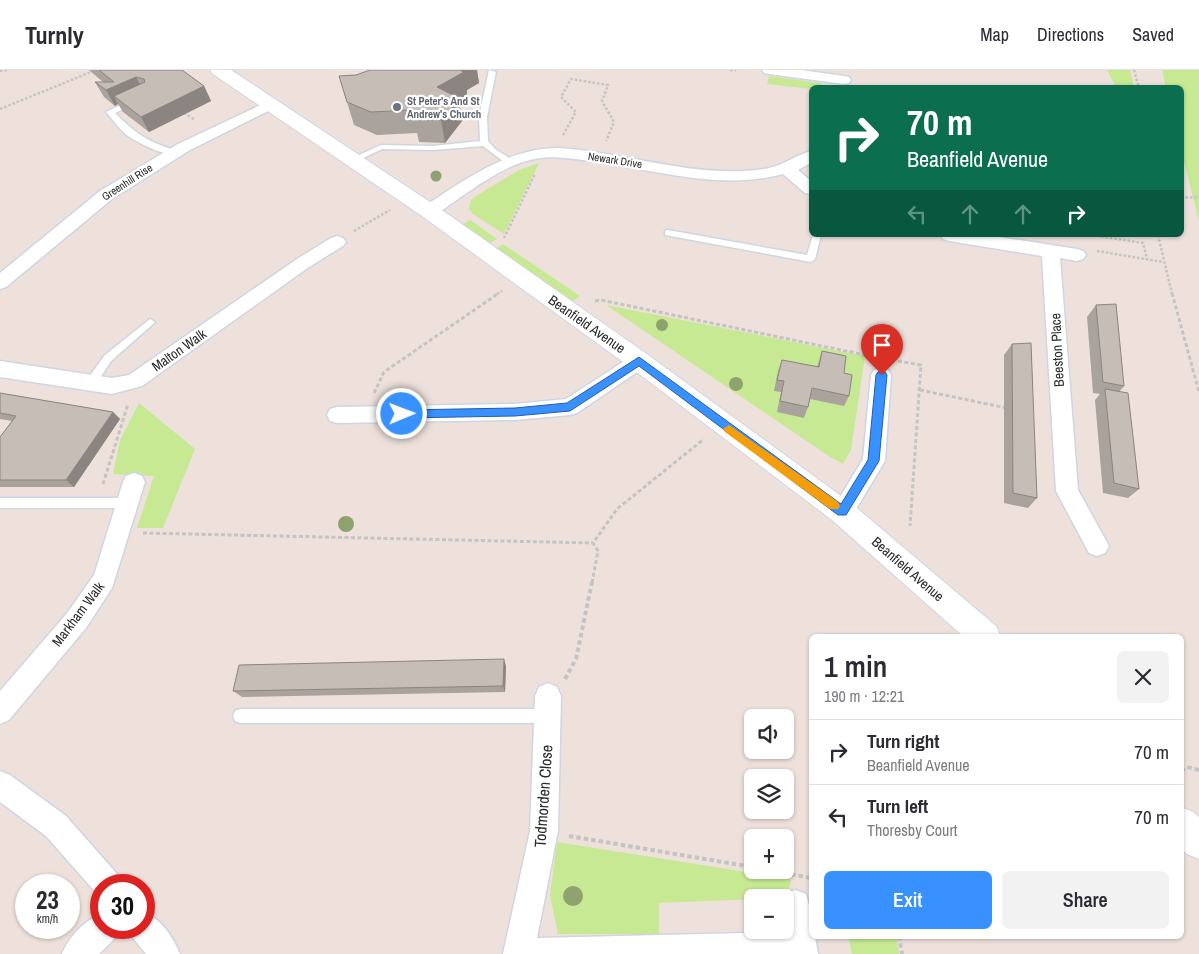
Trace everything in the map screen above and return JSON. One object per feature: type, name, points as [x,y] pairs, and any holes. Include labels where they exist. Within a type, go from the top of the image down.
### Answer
[{"type":"street","name":"Beanfield Avenue","points":[[219,70],[420,205],[639,361],[842,512],[983,634]]},
{"type":"street","points":[[769,70],[844,79]]},
{"type":"street","name":"Greenhill Rise","points":[[0,283],[106,195],[174,153],[270,105]]},
{"type":"street","name":"Newark Drive","points":[[420,205],[511,162],[538,154],[574,154],[723,176],[754,175],[787,169],[809,157]]},
{"type":"street","points":[[787,169],[809,187]]},
{"type":"street","points":[[962,237],[1077,255]]},
{"type":"street","name":"Malton Walk","points":[[0,369],[112,386],[135,380],[315,255],[337,242]]},
{"type":"street","points":[[296,245],[315,255]]},
{"type":"street","name":"Beeston Place","points":[[1051,251],[1067,491],[1097,546]]},
{"type":"street","points":[[336,415],[515,412],[570,407],[639,361]]},
{"type":"street","points":[[842,512],[874,461],[885,364]]},
{"type":"street","name":"Markham Walk","points":[[0,711],[77,620],[104,580],[130,492]]},
{"type":"street","name":"Todmorden Close","points":[[518,954],[544,831],[548,708]]},
{"type":"street","points":[[0,785],[56,826],[98,874]]},
{"type":"street","points":[[1184,827],[1199,842]]},
{"type":"street","points":[[518,954],[802,950],[795,906]]},
{"type":"street","points":[[78,954],[92,939]]},
{"type":"street","points":[[153,939],[165,954]]},
{"type":"lane","points":[[492,72],[484,108],[483,138],[485,143],[511,162]]},
{"type":"lane","points":[[140,99],[110,112],[130,134],[154,146],[174,153]]},
{"type":"lane","points":[[352,160],[381,147],[433,148],[485,143]]},
{"type":"lane","points":[[668,233],[811,259],[816,237]]},
{"type":"lane","points":[[90,384],[108,358],[150,322]]},
{"type":"lane","name":"Markham Walk","points":[[0,503],[95,502],[130,492]]},
{"type":"lane","points":[[240,716],[548,708]]},
{"type":"path","points":[[0,70],[9,70]]},
{"type":"path","points":[[0,109],[96,70]]},
{"type":"path","points":[[730,70],[736,70]]},
{"type":"path","points":[[1134,70],[1138,85]]},
{"type":"path","points":[[485,252],[504,238],[538,154],[530,145],[538,140],[561,139],[576,112],[561,97],[571,79],[608,85],[602,101],[614,122],[601,158]]},
{"type":"path","points":[[1184,198],[1199,197]]},
{"type":"path","points":[[337,242],[420,205]]},
{"type":"path","points":[[1105,237],[1143,243],[1147,259]]},
{"type":"path","points":[[1158,237],[1163,262],[1199,392]]},
{"type":"path","points":[[1077,255],[1081,248],[1163,262]]},
{"type":"path","points":[[364,415],[384,372],[522,278]]},
{"type":"path","points":[[589,302],[601,300],[868,355],[885,364],[921,365],[910,526]]},
{"type":"path","points":[[868,355],[885,364]]},
{"type":"path","points":[[95,502],[108,474],[135,380]]},
{"type":"path","points":[[920,390],[1014,410]]},
{"type":"path","points":[[593,543],[617,509],[722,424]]},
{"type":"path","points":[[118,533],[593,543]]},
{"type":"path","points":[[548,708],[576,659],[598,551],[593,543]]},
{"type":"path","points":[[1184,769],[1187,767],[1199,770]]},
{"type":"path","points":[[544,831],[744,866]]},
{"type":"path","points":[[794,875],[809,878]]},
{"type":"path","points":[[900,939],[902,954]]},
{"type":"green space","points":[[1107,70],[1130,70],[1134,85],[1115,85]]},
{"type":"green space","points":[[1162,70],[1199,70],[1199,222],[1184,161],[1184,85],[1166,85]]},
{"type":"green space","points":[[769,76],[820,83],[822,85],[809,85],[809,89],[767,84]]},
{"type":"green space","points":[[539,163],[504,234],[473,214],[469,209],[471,200],[476,196],[519,170]]},
{"type":"green space","points":[[470,220],[497,239],[490,243],[463,224]]},
{"type":"green space","points":[[503,244],[580,296],[573,301],[496,248]]},
{"type":"green space","points":[[606,305],[865,356],[851,450],[843,464],[830,457]]},
{"type":"green space","points":[[139,403],[195,449],[163,528],[137,528],[154,476],[113,474],[120,440]]},
{"type":"green space","points":[[557,842],[744,872],[744,879],[791,879],[789,889],[744,889],[744,900],[659,903],[659,934],[558,934],[550,895]]},
{"type":"green space","points":[[849,939],[896,939],[899,954],[852,954]]},
{"type":"building","points":[[99,70],[182,70],[204,86],[141,117],[114,96],[145,82],[144,79],[136,77],[106,90],[95,82],[114,82]]},
{"type":"building","points":[[370,70],[460,70],[464,72],[437,87],[459,98],[441,120],[414,119],[412,110],[371,112],[347,102],[339,76],[356,75]]},
{"type":"building","points":[[1116,304],[1124,386],[1103,382],[1096,305]]},
{"type":"building","points":[[1031,343],[1037,498],[1013,493],[1012,344]]},
{"type":"building","points":[[822,351],[846,356],[844,373],[852,375],[849,396],[812,388],[808,407],[780,401],[784,381],[777,380],[782,360],[819,367]]},
{"type":"building","points":[[1105,389],[1128,393],[1139,489],[1114,483]]},
{"type":"building","points":[[0,393],[113,412],[66,480],[0,480],[0,437],[16,416],[0,413]]},
{"type":"building","points":[[504,659],[503,686],[233,691],[239,665]]},
{"type":"slow traffic","points":[[729,429],[834,506]]},
{"type":"place","name":"St Peter's And St Andrew's Church","points":[[397,107]]},
{"type":"route","points":[[402,414],[515,412],[570,407],[639,361],[842,512],[874,461],[882,375]]}]
